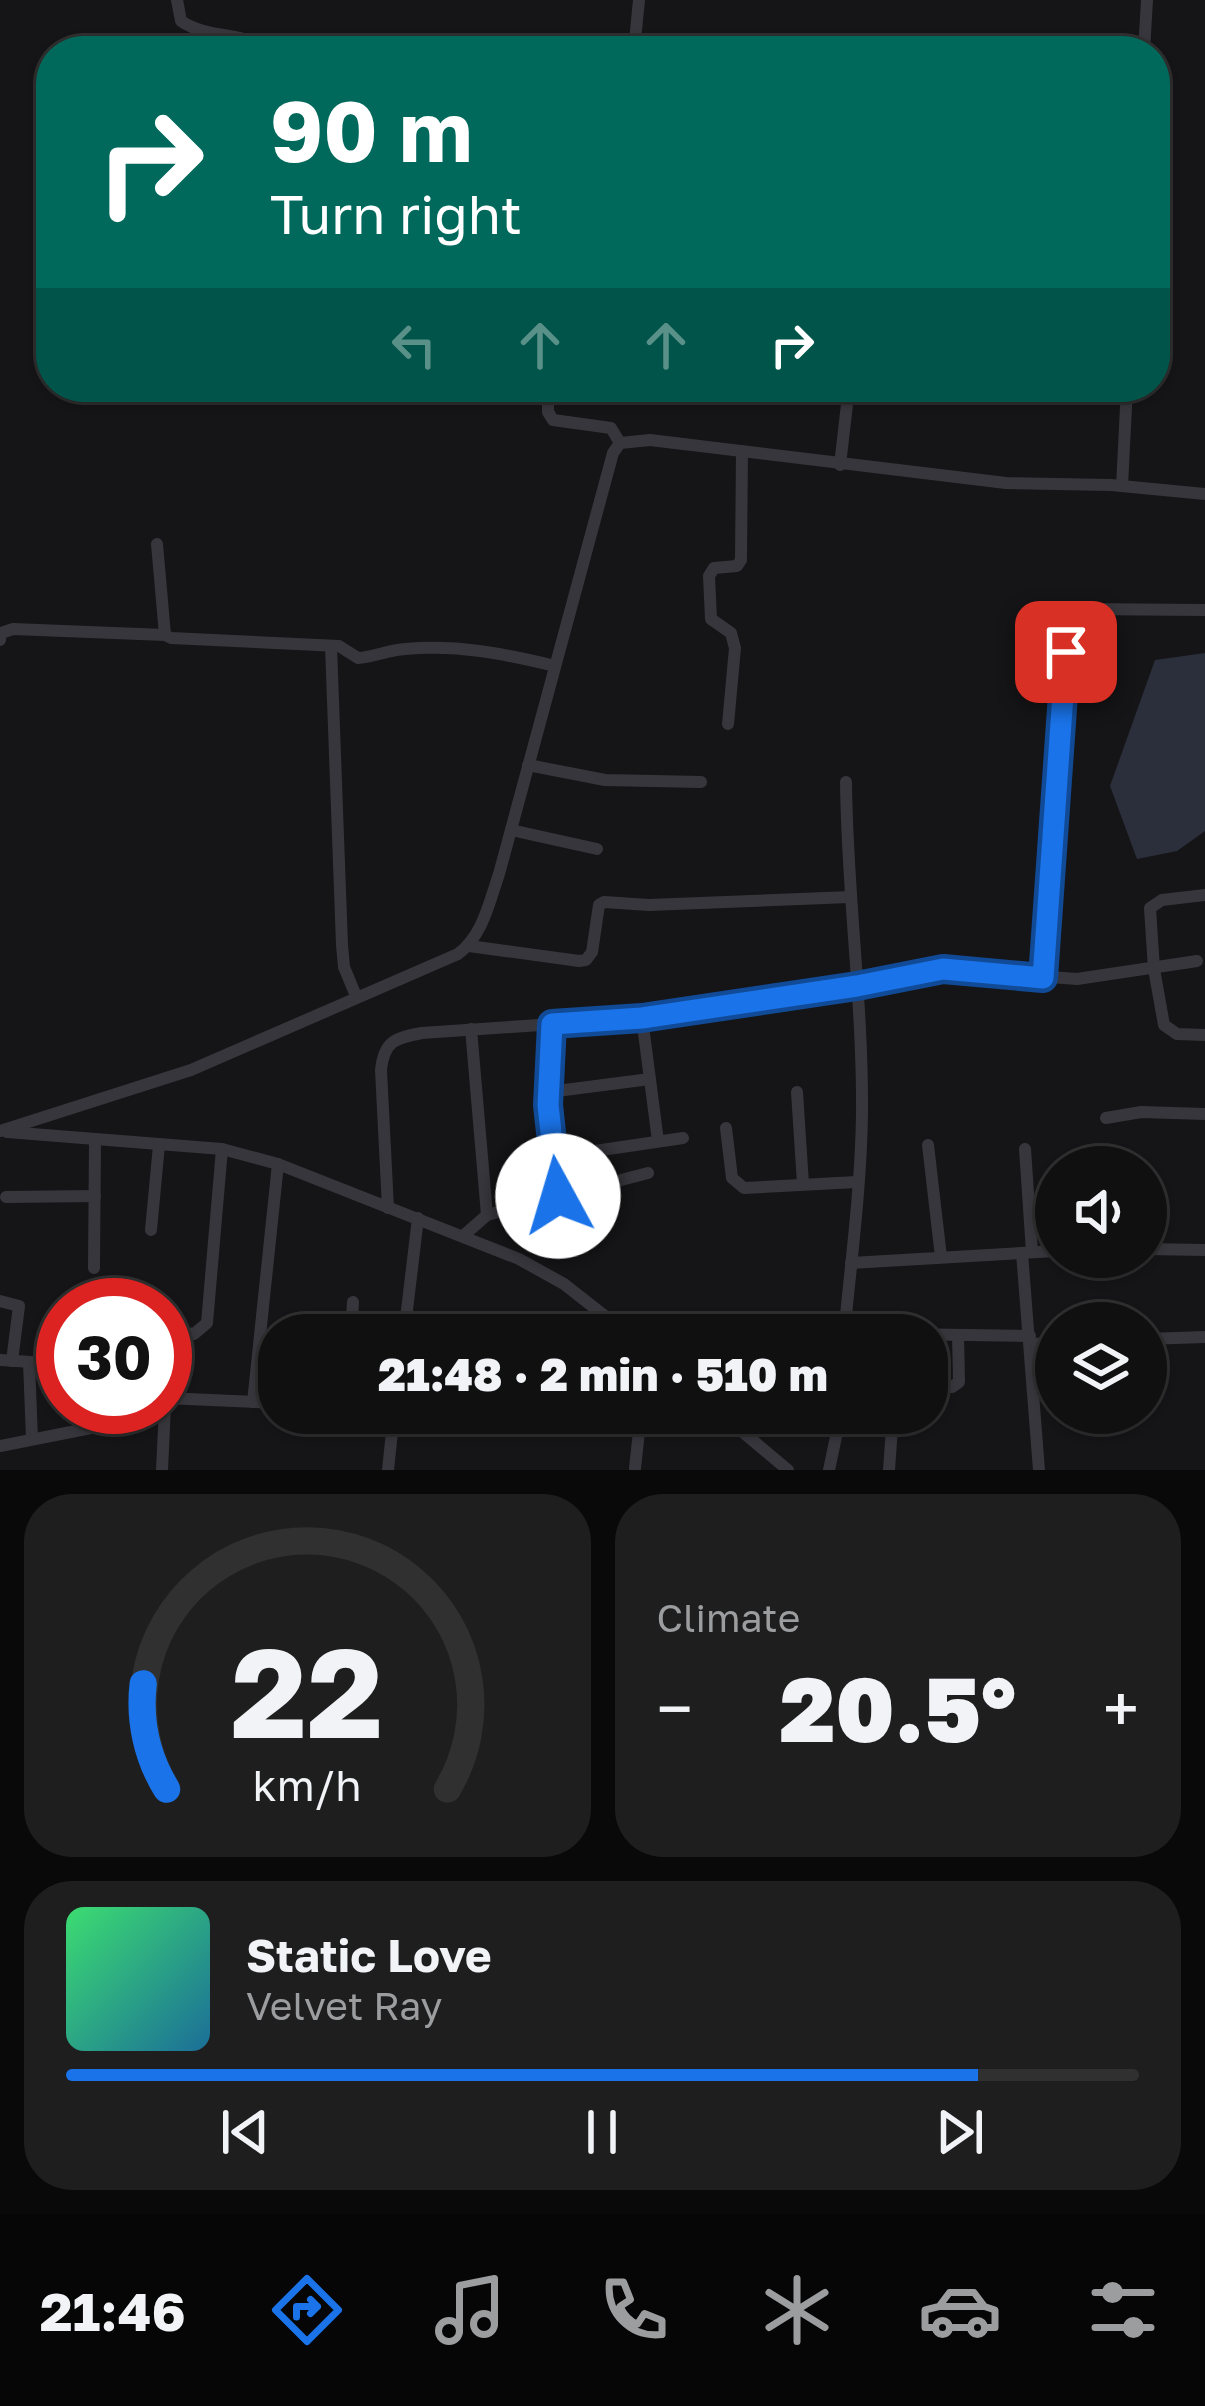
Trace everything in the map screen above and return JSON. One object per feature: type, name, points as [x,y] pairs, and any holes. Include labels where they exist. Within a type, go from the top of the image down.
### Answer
[{"type":"street","points":[[177,0],[181,21],[191,28],[230,36]]},
{"type":"street","points":[[635,36],[638,0]]},
{"type":"street","points":[[1145,36],[1147,0]]},
{"type":"street","points":[[548,402],[553,420],[611,428],[620,443]]},
{"type":"street","points":[[840,465],[847,402]]},
{"type":"street","points":[[1122,486],[1126,402]]},
{"type":"street","points":[[0,1131],[191,1070],[469,946],[481,926],[511,830],[613,453],[620,443],[650,440],[1006,483],[1205,494]]},
{"type":"street","points":[[728,724],[735,648],[731,633],[711,619],[709,576],[716,567],[737,566],[741,560],[742,451]]},
{"type":"street","points":[[157,544],[165,635]]},
{"type":"street","points":[[1043,978],[1069,614],[1078,609],[1205,610]]},
{"type":"street","points":[[0,640],[1,633],[13,629],[165,635],[339,646],[358,658],[401,649],[458,648],[555,666]]},
{"type":"street","points":[[331,646],[342,945],[344,967],[356,996]]},
{"type":"street","points":[[528,765],[604,780],[700,782]]},
{"type":"street","points":[[846,782],[862,1114],[846,1314]]},
{"type":"street","points":[[511,830],[597,849]]},
{"type":"street","points":[[1205,895],[1162,900],[1150,908],[1154,969],[1166,1029],[1205,1034]]},
{"type":"street","points":[[469,946],[579,961],[592,952],[599,905],[604,902],[649,905],[850,897]]},
{"type":"street","points":[[388,1208],[383,1050],[393,1039],[642,1018],[943,969],[1096,978],[1197,961]]},
{"type":"street","points":[[642,1018],[658,1142]]},
{"type":"street","points":[[552,1024],[549,1092],[558,1196]]},
{"type":"street","points":[[471,1030],[487,1215]]},
{"type":"street","points":[[549,1092],[650,1079]]},
{"type":"street","points":[[797,1092],[803,1184]]},
{"type":"street","points":[[1106,1118],[1141,1112],[1205,1114]]},
{"type":"street","points":[[726,1128],[732,1178],[744,1188],[857,1182]]},
{"type":"street","points":[[0,1131],[222,1149],[278,1164],[520,1259],[564,1284],[602,1314]]},
{"type":"street","points":[[554,1157],[683,1138]]},
{"type":"street","points":[[94,1268],[95,1139]]},
{"type":"street","points":[[151,1230],[159,1145]]},
{"type":"street","points":[[928,1145],[941,1257]]},
{"type":"street","points":[[192,1334],[207,1323],[222,1149]]},
{"type":"street","points":[[1025,1149],[1039,1470]]},
{"type":"street","points":[[254,1402],[278,1164]]},
{"type":"street","points":[[463,1236],[487,1215],[648,1173]]},
{"type":"street","points":[[6,1197],[94,1196]]},
{"type":"street","points":[[407,1314],[418,1218]]},
{"type":"street","points":[[1167,1250],[1205,1250]]},
{"type":"street","points":[[851,1263],[1035,1252]]},
{"type":"street","points":[[0,1301],[19,1306],[6,1361],[36,1362]]},
{"type":"street","points":[[352,1314],[353,1302]]},
{"type":"street","points":[[948,1335],[1035,1340]]},
{"type":"street","points":[[948,1388],[959,1382],[958,1335]]},
{"type":"street","points":[[1167,1338],[1205,1337]]},
{"type":"street","points":[[29,1362],[32,1438]]},
{"type":"street","points":[[192,1402],[258,1402]]},
{"type":"street","points":[[0,1446],[55,1434]]},
{"type":"street","points":[[162,1470],[164,1434]]},
{"type":"street","points":[[388,1470],[392,1434]]},
{"type":"street","points":[[635,1468],[639,1434]]},
{"type":"street","points":[[745,1434],[788,1470]]},
{"type":"street","points":[[829,1470],[837,1434]]},
{"type":"street","points":[[889,1470],[892,1434]]},
{"type":"water","points":[[1205,653],[1205,831],[1177,851],[1137,859],[1110,786],[1155,660]]},
{"type":"route","points":[[558,1196],[548,1105],[552,1024],[642,1018],[943,969],[1043,978],[1066,652]]}]
